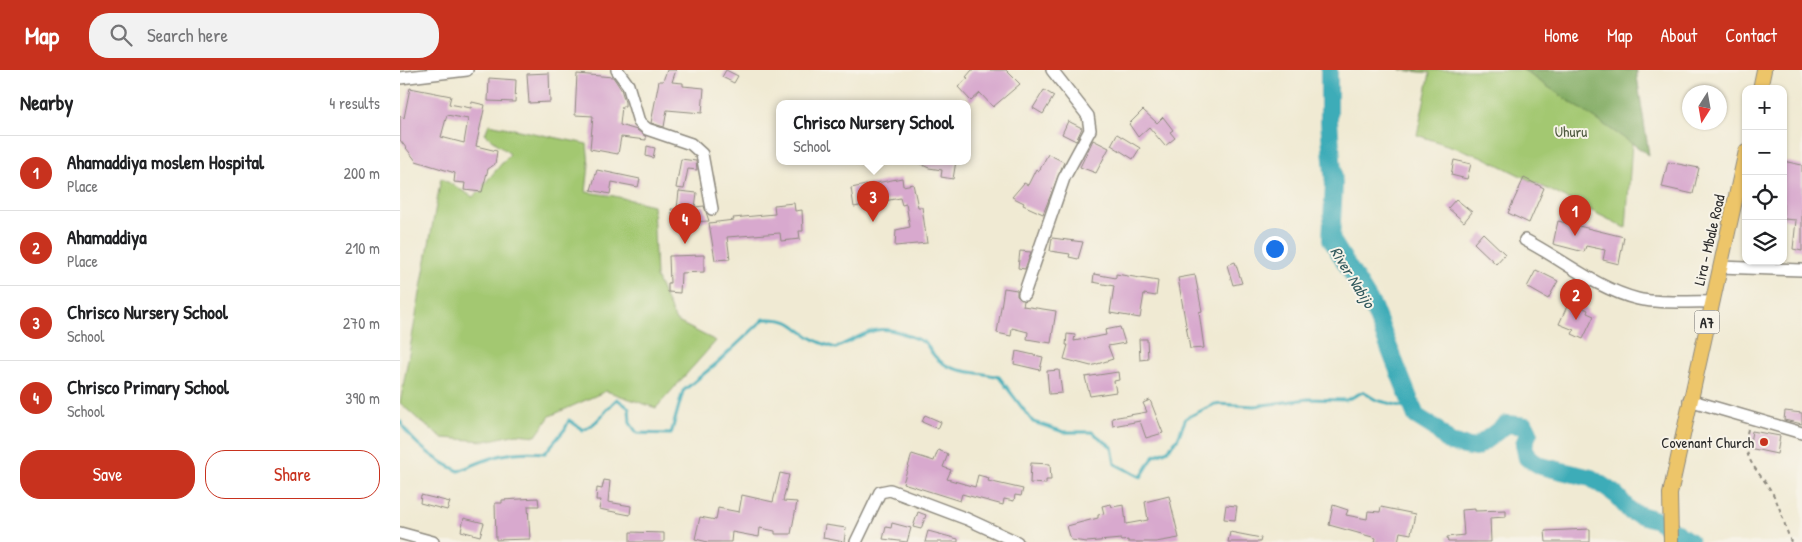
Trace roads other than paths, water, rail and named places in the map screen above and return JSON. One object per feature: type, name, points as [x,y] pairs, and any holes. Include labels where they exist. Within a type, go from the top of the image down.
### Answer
[{"type":"main road","points":[[1761,85],[1764,70]]},
{"type":"main road","name":"Lira - Mbale Road","points":[[1670,542],[1670,494],[1689,400],[1742,169]]},
{"type":"street","points":[[400,78],[466,70]]},
{"type":"street","points":[[617,70],[628,85],[639,122],[647,129],[691,144],[702,154],[712,209]]},
{"type":"street","points":[[1024,294],[1064,178],[1090,130],[1088,116],[1052,70]]},
{"type":"street","points":[[1525,240],[1583,275],[1640,300],[1712,302]]},
{"type":"street","points":[[1720,267],[1802,270]]},
{"type":"street","points":[[1689,400],[1802,433]]},
{"type":"street","points":[[856,542],[880,492],[890,490],[959,516],[1018,542]]},
{"type":"street","points":[[400,533],[433,542]]},
{"type":"waterway","name":"River Nabijo","points":[[1329,70],[1329,121],[1334,185],[1331,239],[1373,307],[1416,416],[1435,428],[1450,443],[1475,448],[1507,424],[1526,426],[1529,432],[1524,444],[1527,458],[1541,466],[1591,478],[1615,494],[1631,512],[1657,520],[1690,542]]},
{"type":"waterway","points":[[400,421],[410,436],[425,451],[459,471],[482,461],[510,453],[545,453],[565,429],[569,420],[583,430],[597,420],[617,399],[629,408],[630,423],[637,433],[671,434],[683,391],[717,363],[764,319],[789,322],[809,337],[836,348],[862,335],[880,330],[899,332],[926,343],[932,354],[948,366],[999,377],[1033,422],[1064,432],[1092,432],[1112,447],[1115,464],[1141,477],[1154,456],[1168,450],[1178,438],[1186,418],[1215,404],[1255,406],[1308,399],[1346,400],[1363,392],[1376,400],[1413,409]]},
{"type":"place","name":"Chrisco Nursery School","points":[[873,222]]},
{"type":"place","name":"Ahamaddiya moslem Hospital","points":[[1575,236]]},
{"type":"place","name":"Chrisco Primary School","points":[[685,244]]},
{"type":"place","name":"Ahamaddiya","points":[[1576,320]]},
{"type":"place","name":"Covenant Church","points":[[1764,442]]},
{"type":"park label","name":"Uhuru","points":[[1571,131]]}]
